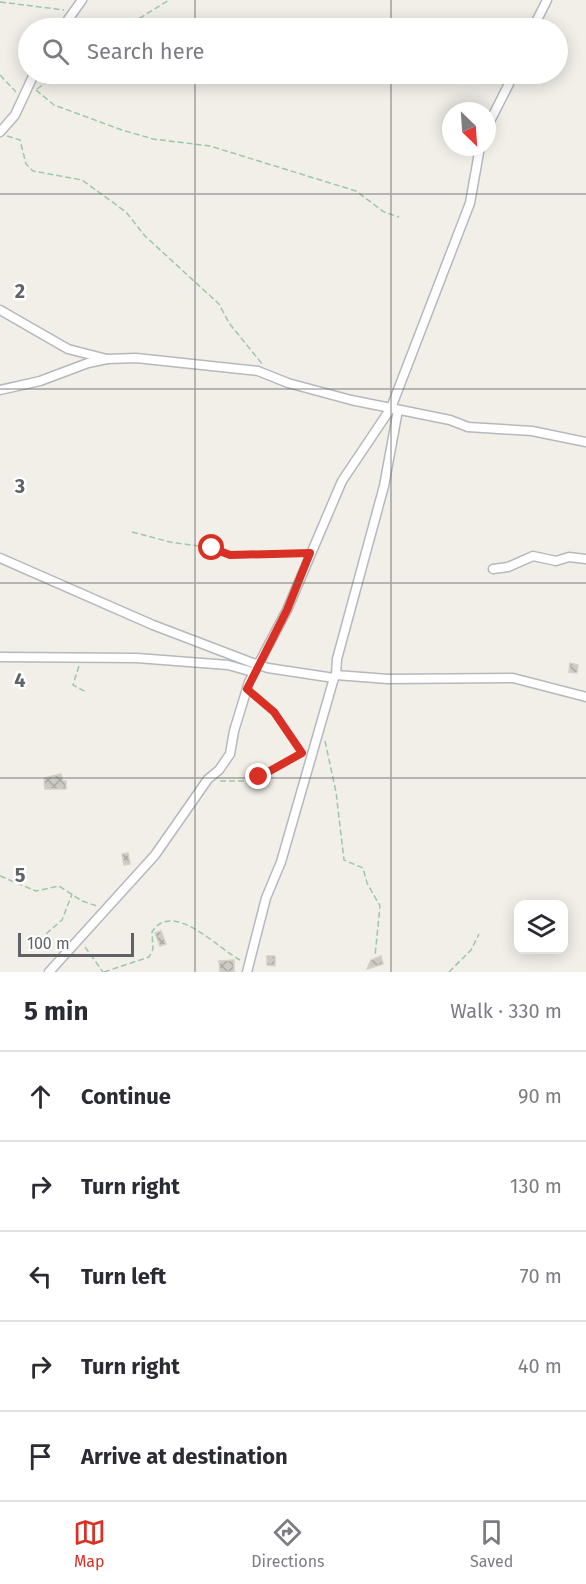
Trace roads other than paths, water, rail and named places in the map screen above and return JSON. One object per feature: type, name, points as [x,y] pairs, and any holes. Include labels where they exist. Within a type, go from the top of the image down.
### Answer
[{"type":"street","points":[[70,18],[82,0]]},
{"type":"street","points":[[538,18],[547,0]]},
{"type":"street","points":[[2,134],[15,115],[29,84]]},
{"type":"street","points":[[496,109],[509,84]]},
{"type":"street","points":[[248,968],[307,752],[321,725],[335,676],[336,659],[384,486],[394,409],[470,203],[478,156]]},
{"type":"street","points":[[0,310],[68,349],[107,359]]},
{"type":"street","points":[[0,390],[107,359],[136,358],[242,368],[351,400],[450,420],[479,429],[532,431],[586,442]]},
{"type":"street","points":[[49,972],[162,846],[230,754],[247,689],[255,668],[287,610],[342,481],[394,409]]},
{"type":"street","points":[[493,568],[508,567],[532,556],[556,561],[569,557],[586,559]]},
{"type":"street","points":[[0,558],[255,668]]},
{"type":"street","points":[[0,657],[137,658],[388,679],[513,678],[586,697]]}]
